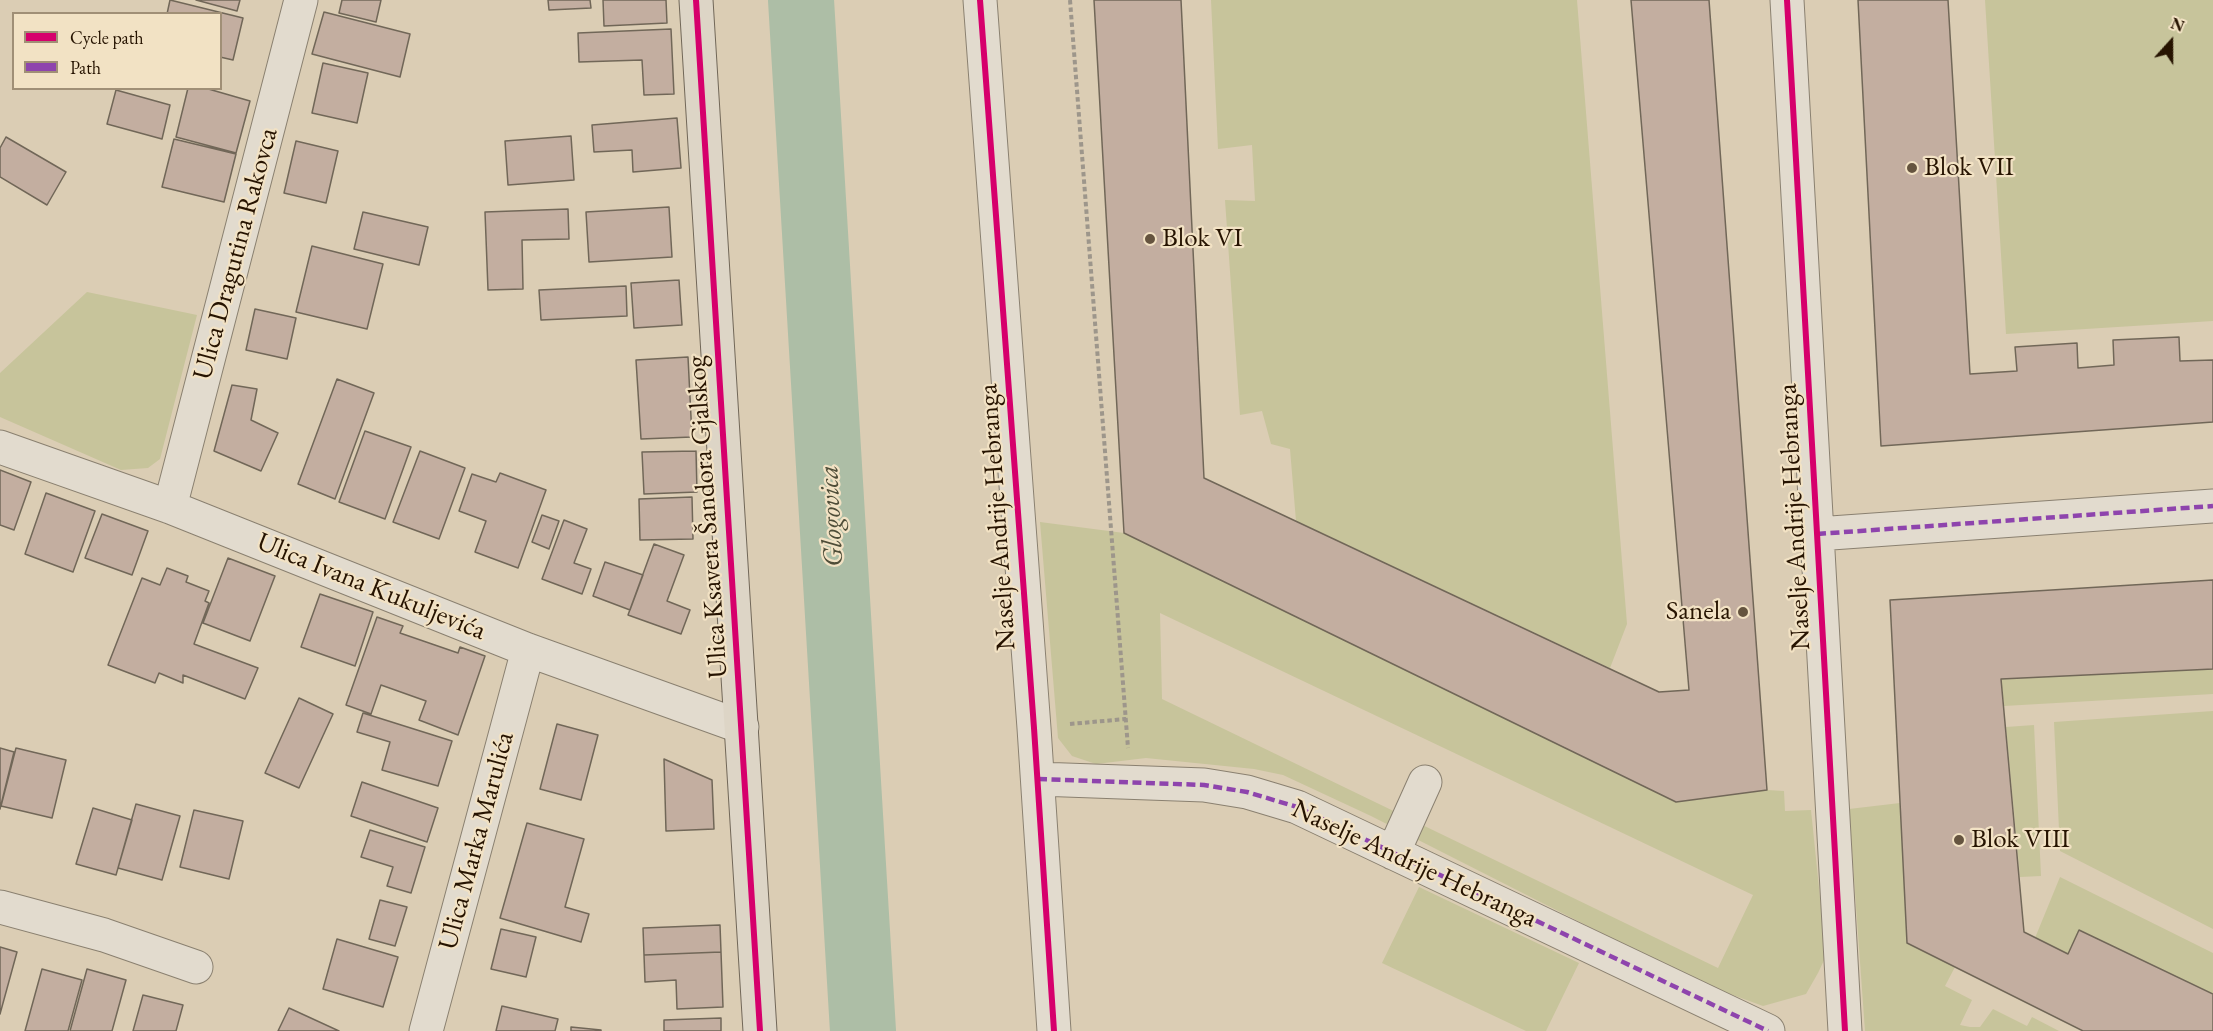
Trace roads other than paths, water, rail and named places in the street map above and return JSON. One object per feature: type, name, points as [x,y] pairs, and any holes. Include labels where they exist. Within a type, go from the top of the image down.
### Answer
[{"type":"main road","name":"Ulica Ksavera Šandora Gjalskog","points":[[696,0],[760,1031]]},
{"type":"street","name":"Ulica Dragutina Rakovca","points":[[170,507],[301,0]]},
{"type":"street","name":"Naselje Andrije Hebranga","points":[[980,0],[1038,779],[1054,1031]]},
{"type":"street","name":"Naselje Andrije Hebranga","points":[[1787,0],[1845,1031]]},
{"type":"street","name":"Ulica Ivana Kukuljevića","points":[[0,447],[170,507],[528,650],[742,727]]},
{"type":"street","name":"Naselje Andrije Hebranga","points":[[1817,534],[2213,506]]},
{"type":"street","name":"Ulica Marka Marulića","points":[[426,1031],[528,650]]},
{"type":"street","name":"Naselje Andrije Hebranga","points":[[1038,779],[1204,785],[1247,792],[1297,807],[1768,1031]]},
{"type":"street","points":[[1393,852],[1425,782]]},
{"type":"street","points":[[0,907],[104,935],[196,967]]},
{"type":"waterway","name":"Glogovica","points":[[801,0],[863,1031]]},
{"type":"place","name":"Blok VII","points":[[1912,168]]},
{"type":"place","name":"Blok VI","points":[[1150,239]]},
{"type":"place","name":"Sanela","points":[[1743,612]]},
{"type":"place","name":"Blok VIII","points":[[1959,840]]}]
